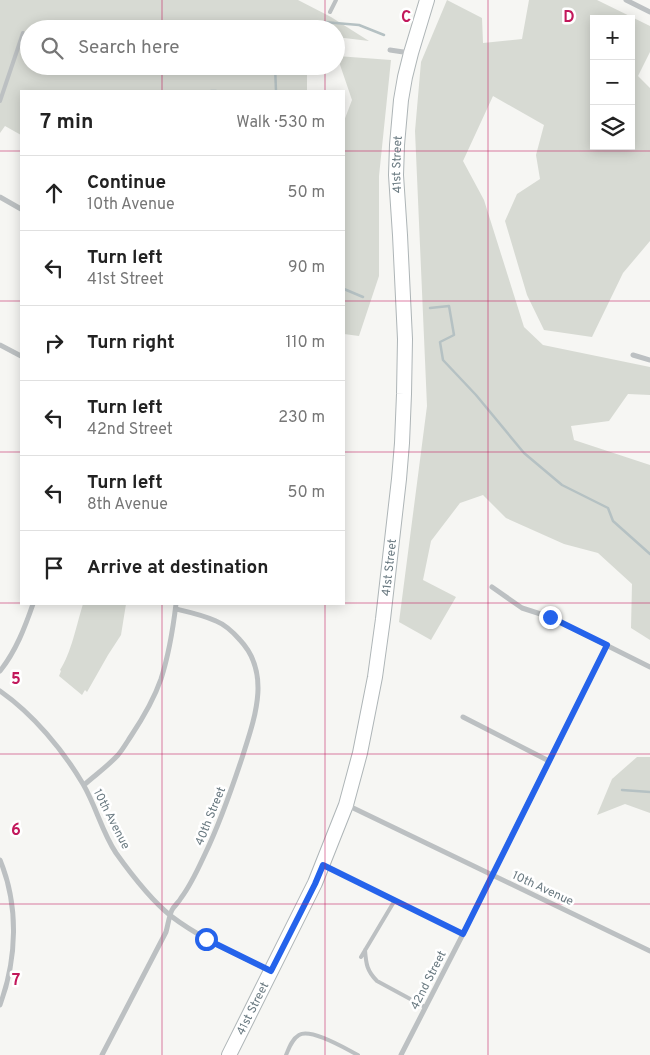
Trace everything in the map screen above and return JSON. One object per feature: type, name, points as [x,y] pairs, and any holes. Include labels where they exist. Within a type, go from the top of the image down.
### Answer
[{"type":"street","name":"41st Street","points":[[228,1055],[323,865],[346,805],[365,729],[375,677],[402,443],[405,339],[396,175],[401,100],[411,53],[427,0]]},
{"type":"street","points":[[626,0],[650,12]]},
{"type":"street","points":[[390,50],[411,53]]},
{"type":"street","points":[[0,196],[20,208]]},
{"type":"street","points":[[0,345],[20,355]]},
{"type":"street","points":[[634,356],[650,360]]},
{"type":"street","points":[[492,587],[522,608],[550,617],[650,667]]},
{"type":"street","points":[[0,671],[18,643],[33,605]]},
{"type":"street","points":[[84,785],[101,772],[119,754],[147,710],[165,666],[176,606]]},
{"type":"street","name":"40th Street","points":[[102,1055],[166,932],[172,911],[182,897],[205,854],[225,809],[255,712],[258,692],[257,670],[243,643],[230,629],[216,621],[176,606]]},
{"type":"street","name":"42nd Street","points":[[401,1055],[607,645]]},
{"type":"street","name":"10th Avenue","points":[[0,691],[17,704],[62,753],[84,785],[115,851],[134,877],[171,915],[206,939],[271,971]]},
{"type":"street","points":[[463,717],[550,760]]},
{"type":"street","name":"10th Avenue","points":[[346,805],[650,951]]},
{"type":"street","points":[[0,860],[11,897],[13,932],[12,962],[6,990],[0,1005]]},
{"type":"lane","points":[[330,12],[336,0]]},
{"type":"lane","points":[[0,101],[20,42]]},
{"type":"lane","points":[[323,865],[463,934]]},
{"type":"lane","points":[[361,957],[394,900]]},
{"type":"lane","points":[[366,950],[366,961],[371,975],[378,981],[425,1007]]},
{"type":"lane","points":[[286,1055],[293,1041],[300,1034],[304,1033],[318,1036],[358,1055]]},
{"type":"shaded area","points":[[0,0],[298,0],[336,20],[20,20],[20,75],[307,75],[307,90],[20,90],[20,134],[5,126],[0,133]]},
{"type":"shaded area","points":[[447,0],[482,18],[483,43],[522,39],[529,0],[597,0],[628,15],[590,15],[590,150],[635,150],[635,19],[650,26],[650,52],[638,76],[650,88],[650,241],[623,273],[592,337],[544,330],[527,295],[505,221],[517,194],[540,179],[536,155],[544,125],[493,96],[463,161],[484,200],[524,327],[543,345],[650,367],[650,395],[628,394],[609,421],[571,426],[574,440],[650,465],[650,640],[631,628],[632,584],[598,553],[564,544],[506,518],[483,495],[460,503],[431,541],[423,580],[456,597],[431,640],[399,622],[427,406],[415,131],[421,62]]},
{"type":"shaded area","points":[[345,26],[369,41],[345,38]]},
{"type":"shaded area","points":[[345,57],[391,60],[379,176],[379,276],[359,336],[345,334],[345,118],[352,100],[343,75],[345,75]]},
{"type":"shaded area","points":[[83,605],[126,605],[121,635],[87,692],[85,690],[82,695],[59,676],[71,647]]},
{"type":"shaded area","points":[[637,757],[650,757],[650,813],[625,804],[597,815],[612,779]]},
{"type":"waterway","points":[[345,24],[359,25],[384,35]]},
{"type":"waterway","points":[[275,75],[276,90]]},
{"type":"waterway","points":[[345,289],[363,297]]},
{"type":"waterway","points":[[430,308],[449,306],[454,335],[440,342],[443,360],[476,395],[524,453],[562,485],[608,508],[613,521],[650,554]]},
{"type":"waterway","points":[[622,790],[650,792]]},
{"type":"route","points":[[206,939],[271,971],[323,865],[463,934],[607,645],[550,617]]}]
